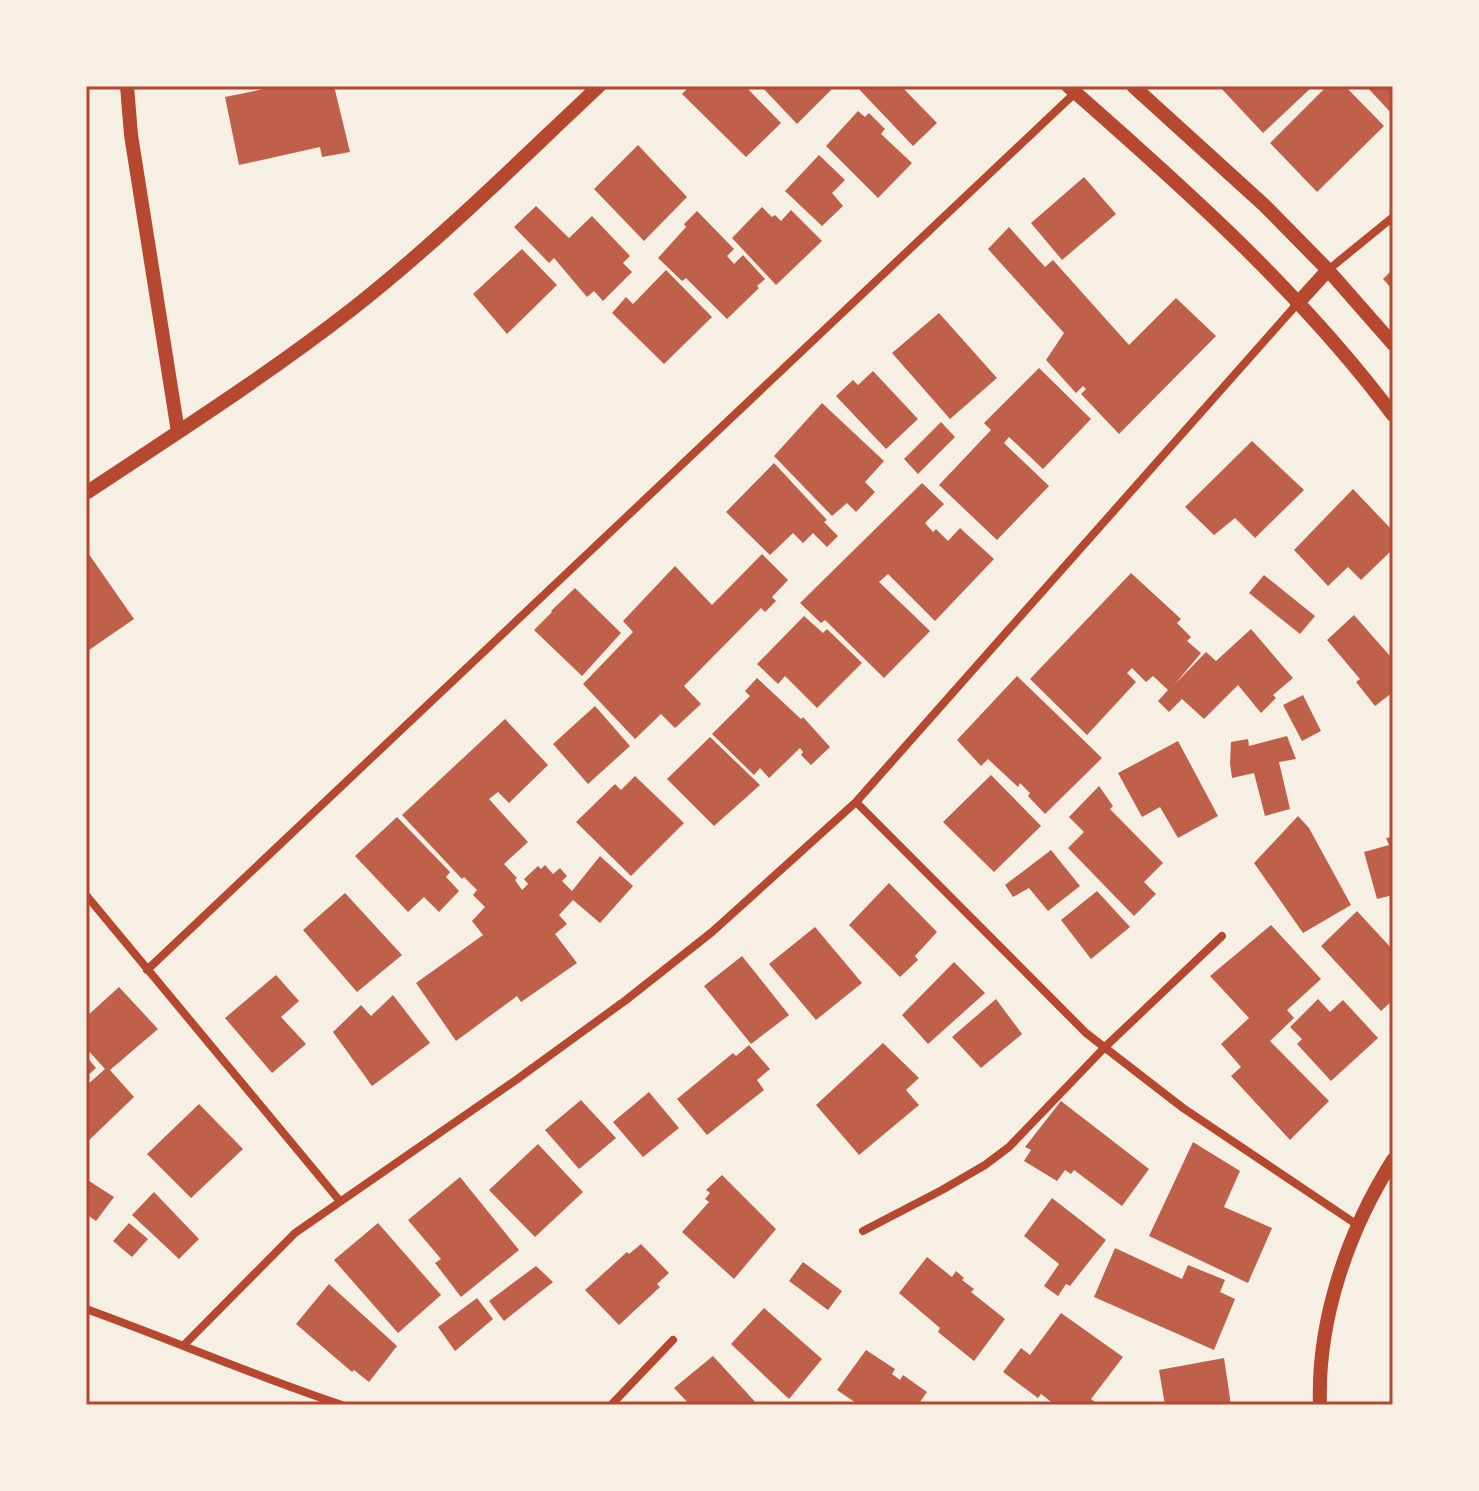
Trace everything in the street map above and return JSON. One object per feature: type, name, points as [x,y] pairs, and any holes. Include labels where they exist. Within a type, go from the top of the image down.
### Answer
[{"type":"street","points":[[127,86],[131,135],[178,432]]},
{"type":"street","points":[[86,493],[351,310],[462,215],[599,86]]},
{"type":"street","points":[[1133,86],[1264,205],[1328,270],[1393,344]]},
{"type":"street","points":[[147,970],[1072,89],[1186,193],[1297,304],[1366,380],[1393,415]]},
{"type":"street","points":[[184,1345],[295,1233],[626,1000],[712,932],[856,802],[1328,270],[1393,217]]},
{"type":"street","points":[[856,802],[1086,1033],[1183,1108],[1356,1224]]},
{"type":"street","points":[[86,895],[339,1200]]},
{"type":"street","points":[[863,1231],[942,1190],[1009,1147],[1105,1047],[1222,936]]},
{"type":"street","points":[[1320,1405],[1325,1341],[1336,1283],[1356,1224],[1393,1160]]},
{"type":"street","points":[[86,1309],[263,1378],[342,1405]]},
{"type":"street","points":[[611,1405],[673,1340]]},
{"type":"building","points":[[279,86],[334,86],[350,152],[322,157],[320,147],[239,165],[225,97]]},
{"type":"building","points":[[690,86],[745,86],[781,123],[746,157],[682,94]]},
{"type":"building","points":[[761,86],[835,86],[797,124]]},
{"type":"building","points":[[856,86],[901,86],[937,123],[913,146]]},
{"type":"building","points":[[1219,86],[1313,86],[1263,133]]},
{"type":"building","points":[[1327,86],[1345,86],[1384,126],[1317,192],[1270,143]]},
{"type":"building","points":[[1366,86],[1393,86],[1393,115]]},
{"type":"building","points":[[858,111],[865,117],[869,113],[885,129],[881,134],[912,163],[878,198],[826,146]]},
{"type":"building","points":[[638,145],[687,197],[644,241],[594,189]]},
{"type":"building","points":[[819,155],[845,180],[832,193],[843,206],[822,226],[785,191]]},
{"type":"building","points":[[1084,177],[1116,214],[1062,260],[1031,223]]},
{"type":"building","points":[[536,206],[569,238],[592,216],[630,256],[623,263],[632,272],[603,301],[594,291],[587,297],[554,258],[549,263],[514,227]]},
{"type":"building","points":[[762,207],[781,221],[791,210],[822,241],[776,285],[732,238]]},
{"type":"building","points":[[697,211],[734,249],[727,256],[734,264],[743,255],[765,279],[727,319],[686,278],[682,281],[658,258]]},
{"type":"building","points":[[1009,227],[1045,267],[1053,260],[1129,345],[1176,298],[1216,336],[1119,434],[1081,394],[1086,389],[1083,386],[1076,393],[1046,360],[1064,333],[988,249]]},
{"type":"building","points":[[522,249],[557,285],[507,334],[473,294]]},
{"type":"building","points":[[1393,269],[1393,290],[1383,279]]},
{"type":"building","points":[[666,270],[712,317],[664,364],[612,313],[626,297],[633,304]]},
{"type":"building","points":[[939,313],[997,378],[950,419],[892,353]]},
{"type":"building","points":[[1039,368],[1091,419],[1043,469],[1009,437],[1004,443],[1049,486],[997,540],[939,485],[991,430],[984,423]]},
{"type":"building","points":[[873,371],[918,419],[886,449],[836,396],[853,380],[858,385]]},
{"type":"building","points":[[822,403],[884,461],[865,482],[875,492],[856,512],[847,503],[832,516],[774,456]]},
{"type":"building","points":[[941,422],[955,437],[918,474],[904,459]]},
{"type":"building","points":[[1252,441],[1304,490],[1255,538],[1235,518],[1214,535],[1185,507]]},
{"type":"building","points":[[774,463],[838,536],[827,547],[813,533],[803,543],[793,533],[770,555],[726,512]]},
{"type":"building","points":[[922,483],[944,504],[925,523],[933,532],[936,529],[948,541],[960,528],[994,559],[935,621],[888,574],[879,582],[930,631],[884,678],[825,620],[821,623],[800,603]]},
{"type":"building","points":[[1353,489],[1393,531],[1393,549],[1361,580],[1348,567],[1328,586],[1294,550]]},
{"type":"building","points":[[86,550],[134,619],[86,652]]},
{"type":"building","points":[[762,554],[788,580],[772,597],[776,601],[765,612],[761,608],[684,686],[701,704],[675,728],[661,714],[635,739],[583,684],[633,632],[623,621],[675,566],[712,605]]},
{"type":"building","points":[[1131,573],[1181,619],[1177,623],[1191,637],[1187,641],[1201,653],[1175,684],[1206,652],[1216,661],[1251,629],[1293,678],[1273,695],[1276,698],[1261,713],[1238,685],[1204,719],[1182,699],[1169,712],[1158,701],[1168,690],[1153,676],[1146,682],[1132,668],[1127,673],[1136,682],[1087,735],[1030,679]]},
{"type":"building","points":[[1264,575],[1315,616],[1300,634],[1249,593]]},
{"type":"building","points":[[575,588],[621,633],[582,676],[534,630]]},
{"type":"building","points":[[1354,615],[1390,656],[1393,654],[1393,692],[1375,706],[1356,682],[1360,679],[1327,640]]},
{"type":"building","points":[[804,616],[823,633],[827,629],[862,663],[817,708],[785,676],[778,684],[757,664]]},
{"type":"building","points":[[1017,676],[1102,758],[1045,814],[1020,783],[1018,787],[988,759],[981,766],[957,740]]},
{"type":"building","points":[[757,678],[801,719],[803,717],[830,747],[811,765],[801,755],[803,752],[800,748],[769,778],[760,768],[754,775],[712,734],[750,696],[745,691]]},
{"type":"building","points":[[1303,695],[1321,731],[1302,741],[1283,705]]},
{"type":"building","points":[[595,706],[630,746],[588,784],[553,744]]},
{"type":"building","points":[[505,719],[548,765],[509,803],[498,792],[489,799],[528,842],[504,864],[517,878],[515,880],[522,890],[528,884],[524,879],[538,866],[541,869],[545,865],[553,874],[560,868],[567,876],[562,881],[572,891],[600,856],[633,886],[600,923],[573,900],[559,915],[567,924],[555,934],[577,963],[521,1002],[517,996],[456,1041],[416,983],[483,935],[472,921],[485,907],[473,895],[477,890],[464,877],[462,879],[402,815]]},
{"type":"building","points":[[1287,736],[1296,759],[1279,762],[1290,809],[1265,816],[1254,773],[1232,778],[1231,742],[1248,739],[1249,746]]},
{"type":"building","points":[[710,737],[760,785],[714,826],[667,779]]},
{"type":"building","points":[[1178,741],[1218,816],[1178,838],[1160,807],[1142,817],[1118,773]]},
{"type":"building","points":[[991,775],[1041,826],[994,872],[943,822]]},
{"type":"building","points":[[635,776],[684,823],[631,876],[576,822],[615,784],[621,790]]},
{"type":"building","points":[[1099,786],[1113,806],[1110,809],[1163,863],[1144,882],[1156,894],[1134,916],[1068,848],[1084,832],[1069,817]]},
{"type":"building","points":[[1298,816],[1309,828],[1351,905],[1303,933],[1254,863]]},
{"type":"building","points":[[397,817],[450,872],[446,877],[459,891],[439,912],[424,897],[408,912],[355,856]]},
{"type":"building","points":[[1393,837],[1393,895],[1377,899],[1364,852],[1389,845],[1386,838]]},
{"type":"building","points":[[1051,850],[1080,886],[1048,911],[1029,888],[1013,897],[1005,885]]},
{"type":"building","points":[[889,883],[937,932],[915,956],[918,960],[900,977],[849,925]]},
{"type":"building","points":[[1097,891],[1130,927],[1091,959],[1061,920]]},
{"type":"building","points":[[345,893],[402,955],[357,992],[303,930]]},
{"type":"building","points":[[1357,911],[1393,950],[1393,1000],[1381,1011],[1321,946]]},
{"type":"building","points":[[1271,925],[1321,979],[1287,1010],[1294,1018],[1270,1041],[1329,1101],[1290,1140],[1231,1076],[1241,1067],[1221,1044],[1249,1018],[1210,976]]},
{"type":"building","points":[[815,927],[862,983],[816,1020],[769,964]]},
{"type":"building","points":[[742,956],[789,1015],[751,1044],[704,986]]},
{"type":"building","points":[[954,962],[985,993],[928,1044],[902,1015]]},
{"type":"building","points":[[276,975],[299,1001],[281,1017],[306,1044],[272,1073],[225,1018]]},
{"type":"building","points":[[119,987],[158,1029],[110,1070],[134,1097],[86,1143],[86,1086],[105,1069],[86,1048],[86,1017]]},
{"type":"building","points":[[393,995],[430,1043],[372,1086],[333,1032],[361,1005],[371,1016]]},
{"type":"building","points":[[996,999],[1022,1034],[981,1068],[952,1037]]},
{"type":"building","points":[[1318,999],[1330,1012],[1343,1000],[1378,1038],[1331,1081],[1297,1044],[1302,1039],[1290,1027]]},
{"type":"building","points":[[883,1043],[919,1078],[906,1090],[919,1105],[859,1155],[816,1105]]},
{"type":"building","points":[[749,1045],[770,1069],[757,1080],[764,1090],[707,1135],[677,1099],[733,1053],[736,1056]]},
{"type":"building","points":[[86,1056],[96,1068],[86,1077]]},
{"type":"building","points":[[649,1092],[679,1128],[643,1157],[613,1122]]},
{"type":"building","points":[[581,1100],[616,1138],[579,1169],[545,1130]]},
{"type":"building","points":[[1061,1101],[1149,1169],[1122,1206],[1074,1170],[1071,1174],[1065,1170],[1057,1181],[1024,1161],[1031,1150],[1025,1147]]},
{"type":"building","points":[[199,1104],[243,1149],[191,1198],[147,1154]]},
{"type":"building","points":[[1193,1142],[1240,1171],[1224,1207],[1272,1228],[1248,1283],[1149,1236]]},
{"type":"building","points":[[538,1144],[583,1192],[535,1237],[489,1190]]},
{"type":"building","points":[[722,1175],[776,1229],[734,1279],[682,1232],[709,1202],[705,1199],[710,1193],[706,1190]]},
{"type":"building","points":[[460,1177],[519,1250],[461,1297],[435,1263],[441,1259],[408,1220]]},
{"type":"building","points":[[86,1179],[114,1197],[96,1221],[86,1214]]},
{"type":"building","points":[[154,1192],[199,1239],[179,1259],[132,1215]]},
{"type":"building","points":[[1052,1198],[1106,1240],[1070,1286],[1066,1284],[1058,1296],[1044,1286],[1059,1264],[1024,1236]]},
{"type":"building","points":[[129,1223],[148,1239],[132,1257],[113,1241]]},
{"type":"building","points":[[378,1223],[441,1295],[398,1333],[334,1260]]},
{"type":"building","points":[[641,1244],[669,1273],[657,1284],[660,1287],[619,1325],[585,1290],[627,1252],[629,1254]]},
{"type":"building","points":[[1115,1248],[1182,1279],[1188,1265],[1225,1280],[1220,1292],[1235,1299],[1214,1350],[1094,1297]]},
{"type":"building","points":[[927,1257],[952,1277],[956,1271],[974,1289],[971,1292],[1005,1319],[974,1361],[938,1332],[940,1328],[899,1293]]},
{"type":"building","points":[[803,1262],[842,1291],[828,1310],[789,1281]]},
{"type":"building","points":[[536,1266],[553,1282],[504,1321],[489,1301]]},
{"type":"building","points":[[329,1284],[397,1346],[369,1382],[354,1370],[352,1372],[296,1324]]},
{"type":"building","points":[[477,1298],[493,1319],[455,1351],[438,1327]]},
{"type":"building","points":[[764,1308],[822,1359],[789,1399],[731,1344]]},
{"type":"building","points":[[1061,1313],[1123,1357],[1091,1399],[1099,1405],[1055,1405],[1041,1394],[1038,1398],[1003,1372],[1021,1348],[1030,1355]]},
{"type":"building","points":[[866,1350],[895,1369],[892,1374],[900,1380],[903,1375],[927,1392],[918,1405],[859,1405],[837,1390]]},
{"type":"building","points":[[713,1356],[758,1405],[690,1405],[674,1388]]},
{"type":"building","points":[[1224,1358],[1231,1405],[1165,1405],[1159,1370]]}]
